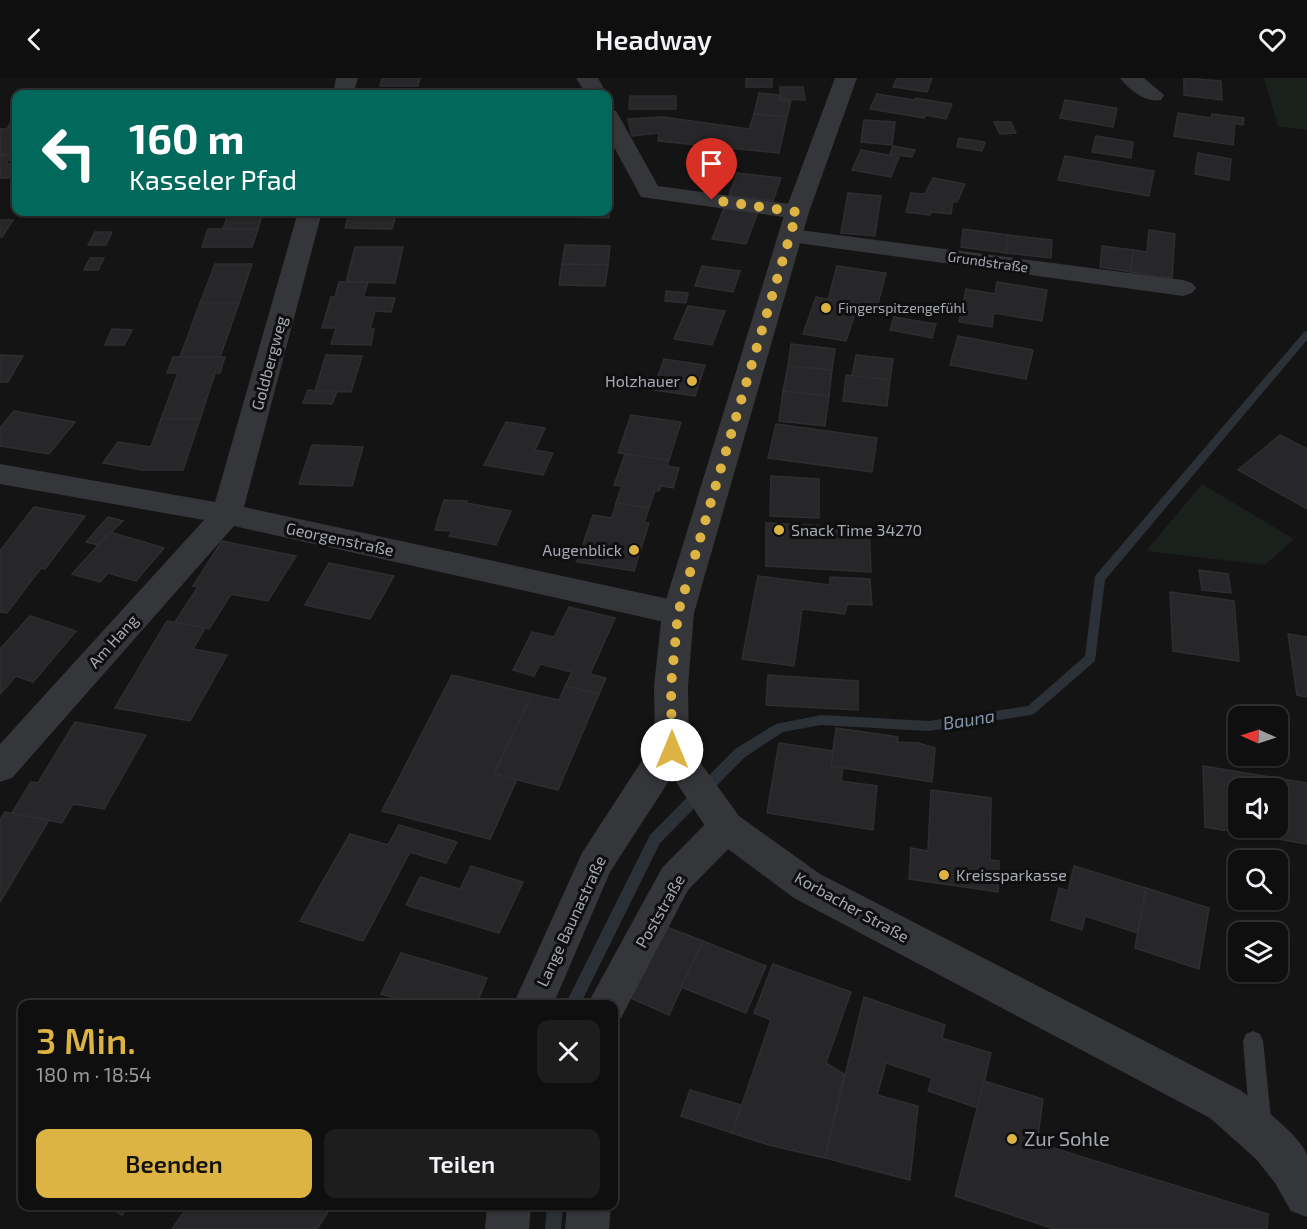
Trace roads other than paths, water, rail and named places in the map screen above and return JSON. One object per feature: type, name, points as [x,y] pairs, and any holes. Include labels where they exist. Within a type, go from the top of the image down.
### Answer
[{"type":"street","points":[[672,750],[671,686],[678,613],[794,224],[846,78]]},
{"type":"street","points":[[1131,78],[1152,95]]},
{"type":"street","name":"Grundstraße","points":[[612,123],[649,192],[794,224],[1184,288]]},
{"type":"street","name":"Goldbergweg","points":[[227,514],[309,216]]},
{"type":"street","name":"Georgenstraße","points":[[0,474],[227,514],[678,613]]},
{"type":"street","name":"Am Hang","points":[[0,768],[227,514]]},
{"type":"street","name":"Korbacher Straße","points":[[672,750],[726,827],[807,886],[1225,1104],[1262,1131],[1285,1160],[1307,1195]]},
{"type":"street","name":"Lange Baunastraße","points":[[535,1000],[595,864],[654,772],[672,750]]},
{"type":"street","name":"Poststraße","points":[[610,1000],[675,879],[726,827]]},
{"type":"street","points":[[507,1229],[509,1210]]},
{"type":"street","points":[[587,1229],[589,1210]]},
{"type":"lane","points":[[1253,1041],[1262,1131]]},
{"type":"waterway","name":"Bauna","points":[[574,1000],[655,839],[740,753],[780,728],[821,720],[929,726],[1031,710],[1091,658],[1099,579],[1307,334]]},
{"type":"waterway","name":"Bauna","points":[[553,1229],[555,1210]]},
{"type":"place","name":"Fingerspitzengefühl","points":[[826,308]]},
{"type":"place","name":"Holzhauer","points":[[692,381]]},
{"type":"place","name":"Snack Time 34270","points":[[779,530]]},
{"type":"place","name":"Augenblick","points":[[634,550]]},
{"type":"place","name":"Kreissparkasse","points":[[944,875]]},
{"type":"place","name":"Zur Sohle","points":[[1012,1139]]}]
